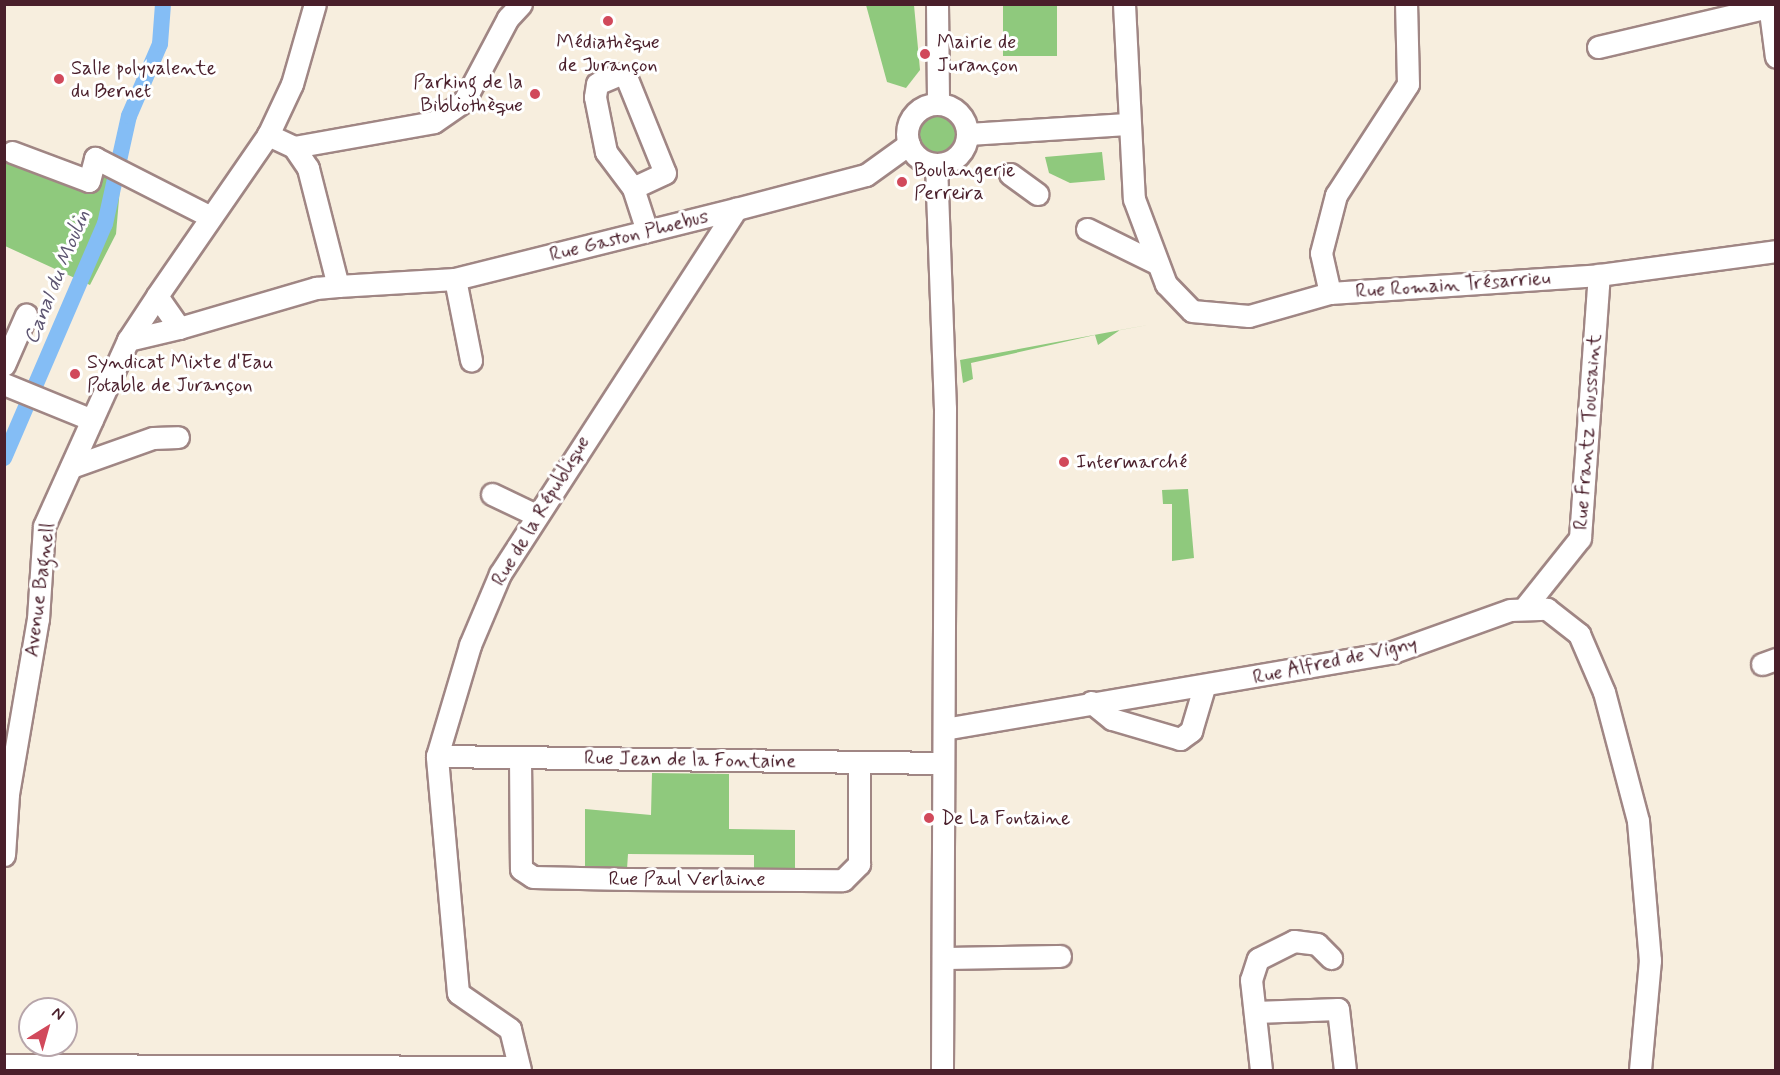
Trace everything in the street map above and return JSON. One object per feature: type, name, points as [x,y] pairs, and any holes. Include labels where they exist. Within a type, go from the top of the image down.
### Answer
[{"type":"street","name":"Avenue Bagnell","points":[[4,855],[8,794],[38,619],[44,526],[128,340],[268,135],[292,84],[315,4]]},
{"type":"street","points":[[268,135],[294,147],[323,146],[434,122],[464,101],[507,18],[520,4]]},
{"type":"street","points":[[937,4],[938,104]]},
{"type":"street","name":"Rue Romain Trésarrieu","points":[[1124,4],[1127,124],[1134,199],[1158,264],[1178,303],[1192,311],[1249,316],[1330,293],[1599,274],[1776,251]]},
{"type":"street","points":[[1330,293],[1321,253],[1336,195],[1408,84],[1406,4]]},
{"type":"street","points":[[1598,47],[1769,6],[1776,57]]},
{"type":"street","points":[[633,188],[665,173],[623,77],[597,84],[595,97],[606,152],[633,188],[647,231]]},
{"type":"street","points":[[938,104],[956,110],[968,134],[955,159],[936,164],[919,159],[909,144],[911,119],[922,108],[938,104]]},
{"type":"street","points":[[968,134],[1127,124]]},
{"type":"street","name":"Rue Gaston Phoebus","points":[[128,340],[338,286],[455,279],[736,209],[866,175],[909,144]]},
{"type":"street","points":[[294,147],[308,168],[338,286]]},
{"type":"street","points":[[12,152],[88,181],[95,158],[126,171],[211,217]]},
{"type":"street","points":[[936,164],[945,408],[942,1071]]},
{"type":"street","points":[[1010,174],[1038,194]]},
{"type":"street","name":"Rue de la République","points":[[520,1069],[510,1029],[458,993],[437,756],[470,645],[500,574],[536,514],[736,209]]},
{"type":"street","points":[[1087,229],[1158,264]]},
{"type":"street","name":"Rue Frantz Toussaint","points":[[1525,607],[1580,538],[1599,274]]},
{"type":"street","points":[[455,279],[471,360]]},
{"type":"street","points":[[157,296],[179,328]]},
{"type":"street","points":[[4,365],[26,315]]},
{"type":"street","points":[[11,387],[92,420]]},
{"type":"street","points":[[71,467],[153,438],[178,437]]},
{"type":"street","points":[[492,494],[536,514]]},
{"type":"street","points":[[1525,607],[1547,609],[1579,634],[1619,739],[1646,863],[1650,960],[1640,1071]]},
{"type":"street","name":"Rue Alfred de Vigny","points":[[944,729],[1091,702],[1204,687],[1393,652],[1525,607]]},
{"type":"street","points":[[1091,702],[1112,719],[1180,739],[1191,731],[1204,687]]},
{"type":"street","name":"Rue Jean de la Fontaine","points":[[437,756],[943,763]]},
{"type":"street","name":"Rue Paul Verlaine","points":[[520,758],[521,869],[533,877],[627,879],[843,880],[859,864],[859,763]]},
{"type":"street","points":[[1260,1071],[1253,969],[1270,950],[1307,941],[1332,958]]},
{"type":"street","points":[[943,958],[1060,956]]},
{"type":"street","points":[[1255,1012],[1338,1009],[1345,1071]]},
{"type":"street","points":[[4,1065],[520,1069]]},
{"type":"green space","points":[[866,5],[914,5],[920,70],[906,88],[887,82]]},
{"type":"green space","points":[[1003,5],[1057,5],[1057,56],[1003,56]]},
{"type":"green space","points":[[938,115],[952,121],[958,135],[952,149],[938,155],[924,149],[918,135],[924,121]]},
{"type":"green space","points":[[1102,152],[1105,180],[1070,183],[1049,173],[1045,157]]},
{"type":"green space","points":[[4,157],[96,190],[102,170],[121,176],[116,234],[90,285],[5,246]]},
{"type":"green space","points":[[1120,330],[1098,345],[1095,335],[971,363],[973,379],[963,383],[960,360]]},
{"type":"green space","points":[[1188,489],[1194,558],[1172,561],[1172,504],[1163,504],[1162,490]]},
{"type":"green space","points":[[652,773],[729,774],[729,829],[795,830],[795,870],[754,870],[754,855],[628,854],[627,869],[585,868],[585,809],[651,815]]},
{"type":"waterway","name":"Canal du Moulin","points":[[4,458],[105,224],[129,116],[160,44],[163,4]]},
{"type":"place","name":"Médiathèque de Jurançon","points":[[608,21]]},
{"type":"place","name":"Mairie de Jurançon","points":[[925,54]]},
{"type":"place","name":"Salle polyvalente du Bernet","points":[[59,79]]},
{"type":"place","name":"Parking de la Bibliothèque","points":[[535,94]]},
{"type":"place","name":"Boulangerie Perreira","points":[[902,182]]},
{"type":"place","name":"Syndicat Mixte d'Eau Potable de Jurançon","points":[[75,374]]},
{"type":"place","name":"Intermarché","points":[[1064,462]]},
{"type":"place","name":"De La Fontaine","points":[[929,818]]}]
